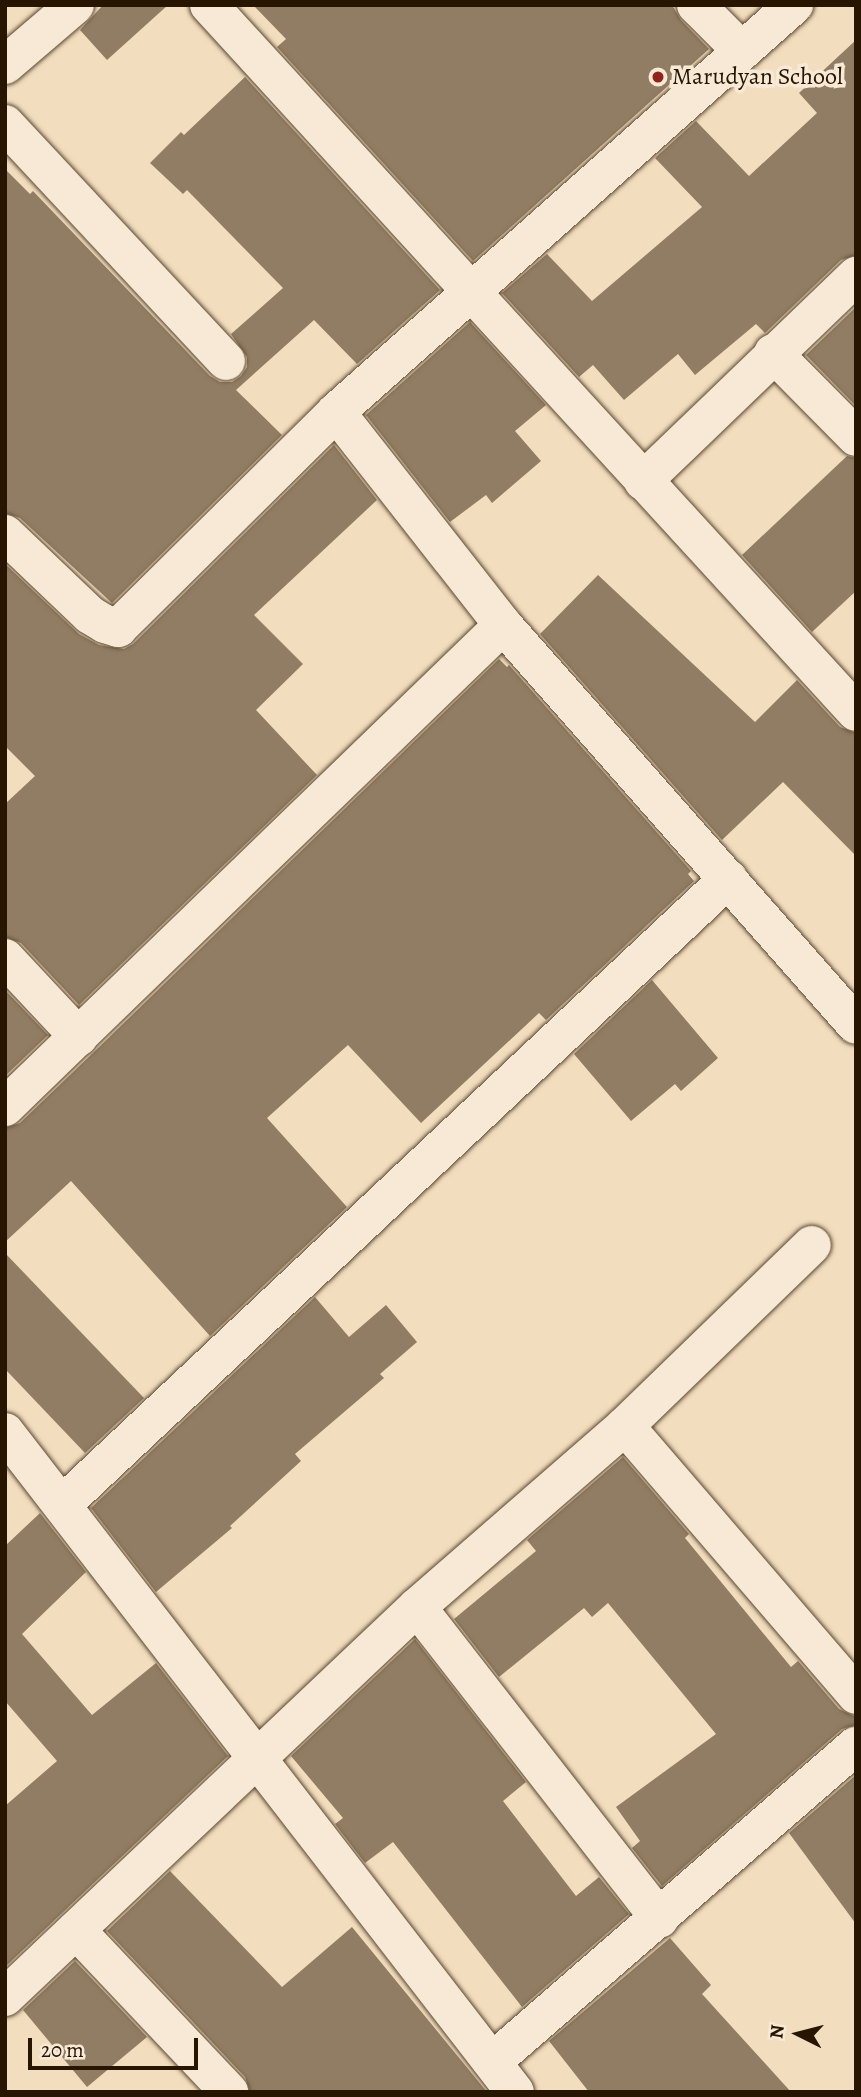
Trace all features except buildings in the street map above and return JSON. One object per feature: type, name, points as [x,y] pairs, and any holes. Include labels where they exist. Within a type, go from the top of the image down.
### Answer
[{"type":"street","points":[[5,65],[75,5]]},
{"type":"street","points":[[209,5],[856,712]]},
{"type":"street","points":[[696,5],[742,51]]},
{"type":"street","points":[[5,534],[90,615],[118,628],[336,412],[794,5]]},
{"type":"street","points":[[5,124],[226,361]]},
{"type":"street","points":[[643,481],[772,353],[856,276]]},
{"type":"street","points":[[772,353],[856,437]]},
{"type":"street","points":[[336,412],[503,625],[856,1025]]},
{"type":"street","points":[[5,1107],[503,625]]},
{"type":"street","points":[[63,1504],[728,878]]},
{"type":"street","points":[[5,958],[79,1037]]},
{"type":"street","points":[[5,1997],[417,1607],[625,1426],[812,1245]]},
{"type":"street","points":[[625,1426],[856,1695]]},
{"type":"street","points":[[5,1432],[257,1758],[500,2081],[660,1919],[856,1746]]},
{"type":"street","points":[[417,1607],[660,1919]]},
{"type":"street","points":[[76,1930],[229,2092]]},
{"type":"place","name":"Marudyan School","points":[[658,77]]}]
